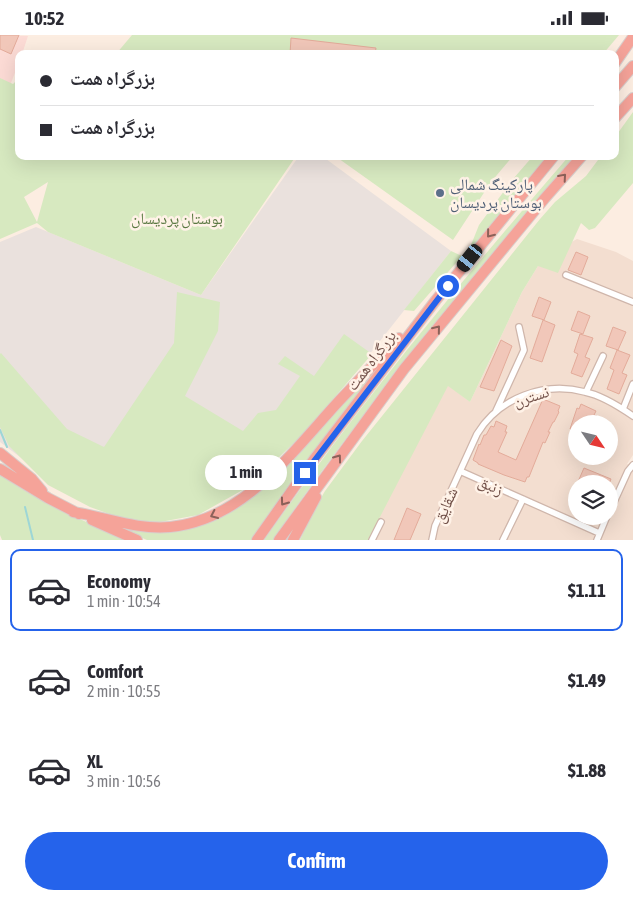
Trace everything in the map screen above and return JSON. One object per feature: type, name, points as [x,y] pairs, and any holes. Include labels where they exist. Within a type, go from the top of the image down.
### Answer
[{"type":"highway","points":[[619,57],[633,37]]},
{"type":"highway","points":[[619,82],[633,66]]},
{"type":"highway","points":[[619,114],[633,98]]},
{"type":"highway","name":"بزرگراه همت","points":[[257,540],[316,458],[436,299],[551,160]]},
{"type":"highway","name":"بزرگراه همت","points":[[279,540],[404,369],[578,160]]},
{"type":"highway","points":[[73,512],[96,515],[133,526],[168,527],[198,521],[227,509],[277,468],[436,299]]},
{"type":"highway","points":[[0,453],[32,479],[48,498]]},
{"type":"highway","points":[[0,469],[73,512],[137,540]]},
{"type":"highway","points":[[293,540],[309,512],[327,473]]},
{"type":"street","points":[[566,275],[633,302]]},
{"type":"street","points":[[496,411],[524,350],[519,327]]},
{"type":"street","points":[[586,392],[602,356]]},
{"type":"street","points":[[623,409],[633,384]]},
{"type":"street","name":"نسترن","points":[[460,471],[483,425],[496,411],[516,398],[541,390],[562,388],[586,392],[623,409],[633,416]]},
{"type":"street","points":[[618,497],[631,473],[633,465]]},
{"type":"street","name":"زنبق","points":[[460,471],[599,533]]},
{"type":"street","name":"شقایق","points":[[432,540],[435,525],[460,471]]},
{"type":"street","name":"زنبق","points":[[504,540],[523,499]]},
{"type":"street","points":[[372,540],[381,522]]},
{"type":"street","points":[[598,540],[603,525]]},
{"type":"shaded area","points":[[0,35],[28,36],[23,50],[15,50],[15,73],[0,112]]},
{"type":"shaded area","points":[[296,160],[327,160],[451,251],[365,360],[249,458],[24,460],[0,442],[0,242],[36,227],[201,295]]},
{"type":"shaded area","points":[[577,239],[616,252],[633,261],[633,455],[627,464],[633,466],[633,540],[370,540],[383,508],[448,385],[470,402],[522,292],[538,266]]},
{"type":"green space","points":[[132,35],[619,35],[606,50],[119,50]]},
{"type":"green space","name":"بوستان پردیسان","points":[[0,78],[13,84],[15,82],[15,160],[293,160],[201,295],[48,232],[37,223],[0,239]],"holes":[[[48,182],[37,222],[24,197]]]},
{"type":"green space","points":[[633,112],[633,183],[595,228],[589,230],[581,223],[558,273],[538,266],[522,292],[470,402],[448,386],[368,540],[300,540],[325,491],[362,441],[540,219],[555,202],[586,176],[598,160],[619,160],[619,131]]},
{"type":"green space","name":"پارکینگ شمالی بوستان پردیسان","points":[[341,160],[510,160],[491,182],[453,240]]},
{"type":"green space","points":[[530,160],[545,160],[469,250],[479,225]]},
{"type":"green space","points":[[566,160],[574,160],[382,392],[273,540],[264,540],[336,441],[489,249]]},
{"type":"green space","points":[[451,251],[462,256],[414,311],[404,310]]},
{"type":"green space","points":[[177,292],[220,302],[218,331],[185,396],[243,431],[258,413],[276,410],[300,376],[278,364],[285,356],[314,376],[344,334],[372,354],[302,435],[248,487],[198,515],[160,522],[129,521],[90,507],[48,485],[9,446],[0,427],[0,354],[67,429],[104,447],[174,343]]},
{"type":"green space","points":[[393,351],[293,481],[252,540],[147,540],[95,517],[147,530],[223,514]]},
{"type":"green space","points":[[0,474],[46,503],[128,540],[2,540],[0,535]]},
{"type":"building","points":[[0,35],[19,35],[11,54],[0,49]]},
{"type":"building","points":[[291,38],[376,48],[376,50],[290,50]]},
{"type":"building","points":[[576,252],[588,257],[581,275],[568,270]]},
{"type":"building","points":[[539,297],[551,302],[544,320],[532,316]]},
{"type":"building","points":[[578,311],[590,316],[583,334],[571,330]]},
{"type":"building","points":[[543,320],[555,325],[542,362],[530,358]]},
{"type":"building","points":[[613,327],[626,332],[618,350],[606,346]]},
{"type":"building","points":[[580,334],[593,338],[585,357],[590,359],[582,377],[571,373],[578,354],[574,352]]},
{"type":"building","points":[[501,340],[512,346],[494,391],[480,387]]},
{"type":"building","points":[[617,350],[630,355],[622,373],[627,375],[619,394],[607,389],[614,370],[610,368]]},
{"type":"building","points":[[543,399],[560,406],[559,412],[525,482],[478,464],[473,460],[484,435],[486,435],[491,426],[494,427],[496,421],[507,426],[505,432],[507,432],[498,452],[516,460]]},
{"type":"building","points":[[581,404],[596,411],[594,415],[575,415],[577,408],[579,409]]},
{"type":"building","points":[[584,468],[601,475],[581,475]]},
{"type":"building","points":[[407,508],[421,514],[410,540],[394,540]]},
{"type":"waterway","points":[[0,430],[7,447]]},
{"type":"waterway","points":[[25,507],[33,540]]},
{"type":"place","name":"پارکینگ شمالی بوستان پردیسان","points":[[440,193]]},
{"type":"route","points":[[305,473],[436,299],[448,286]]}]
